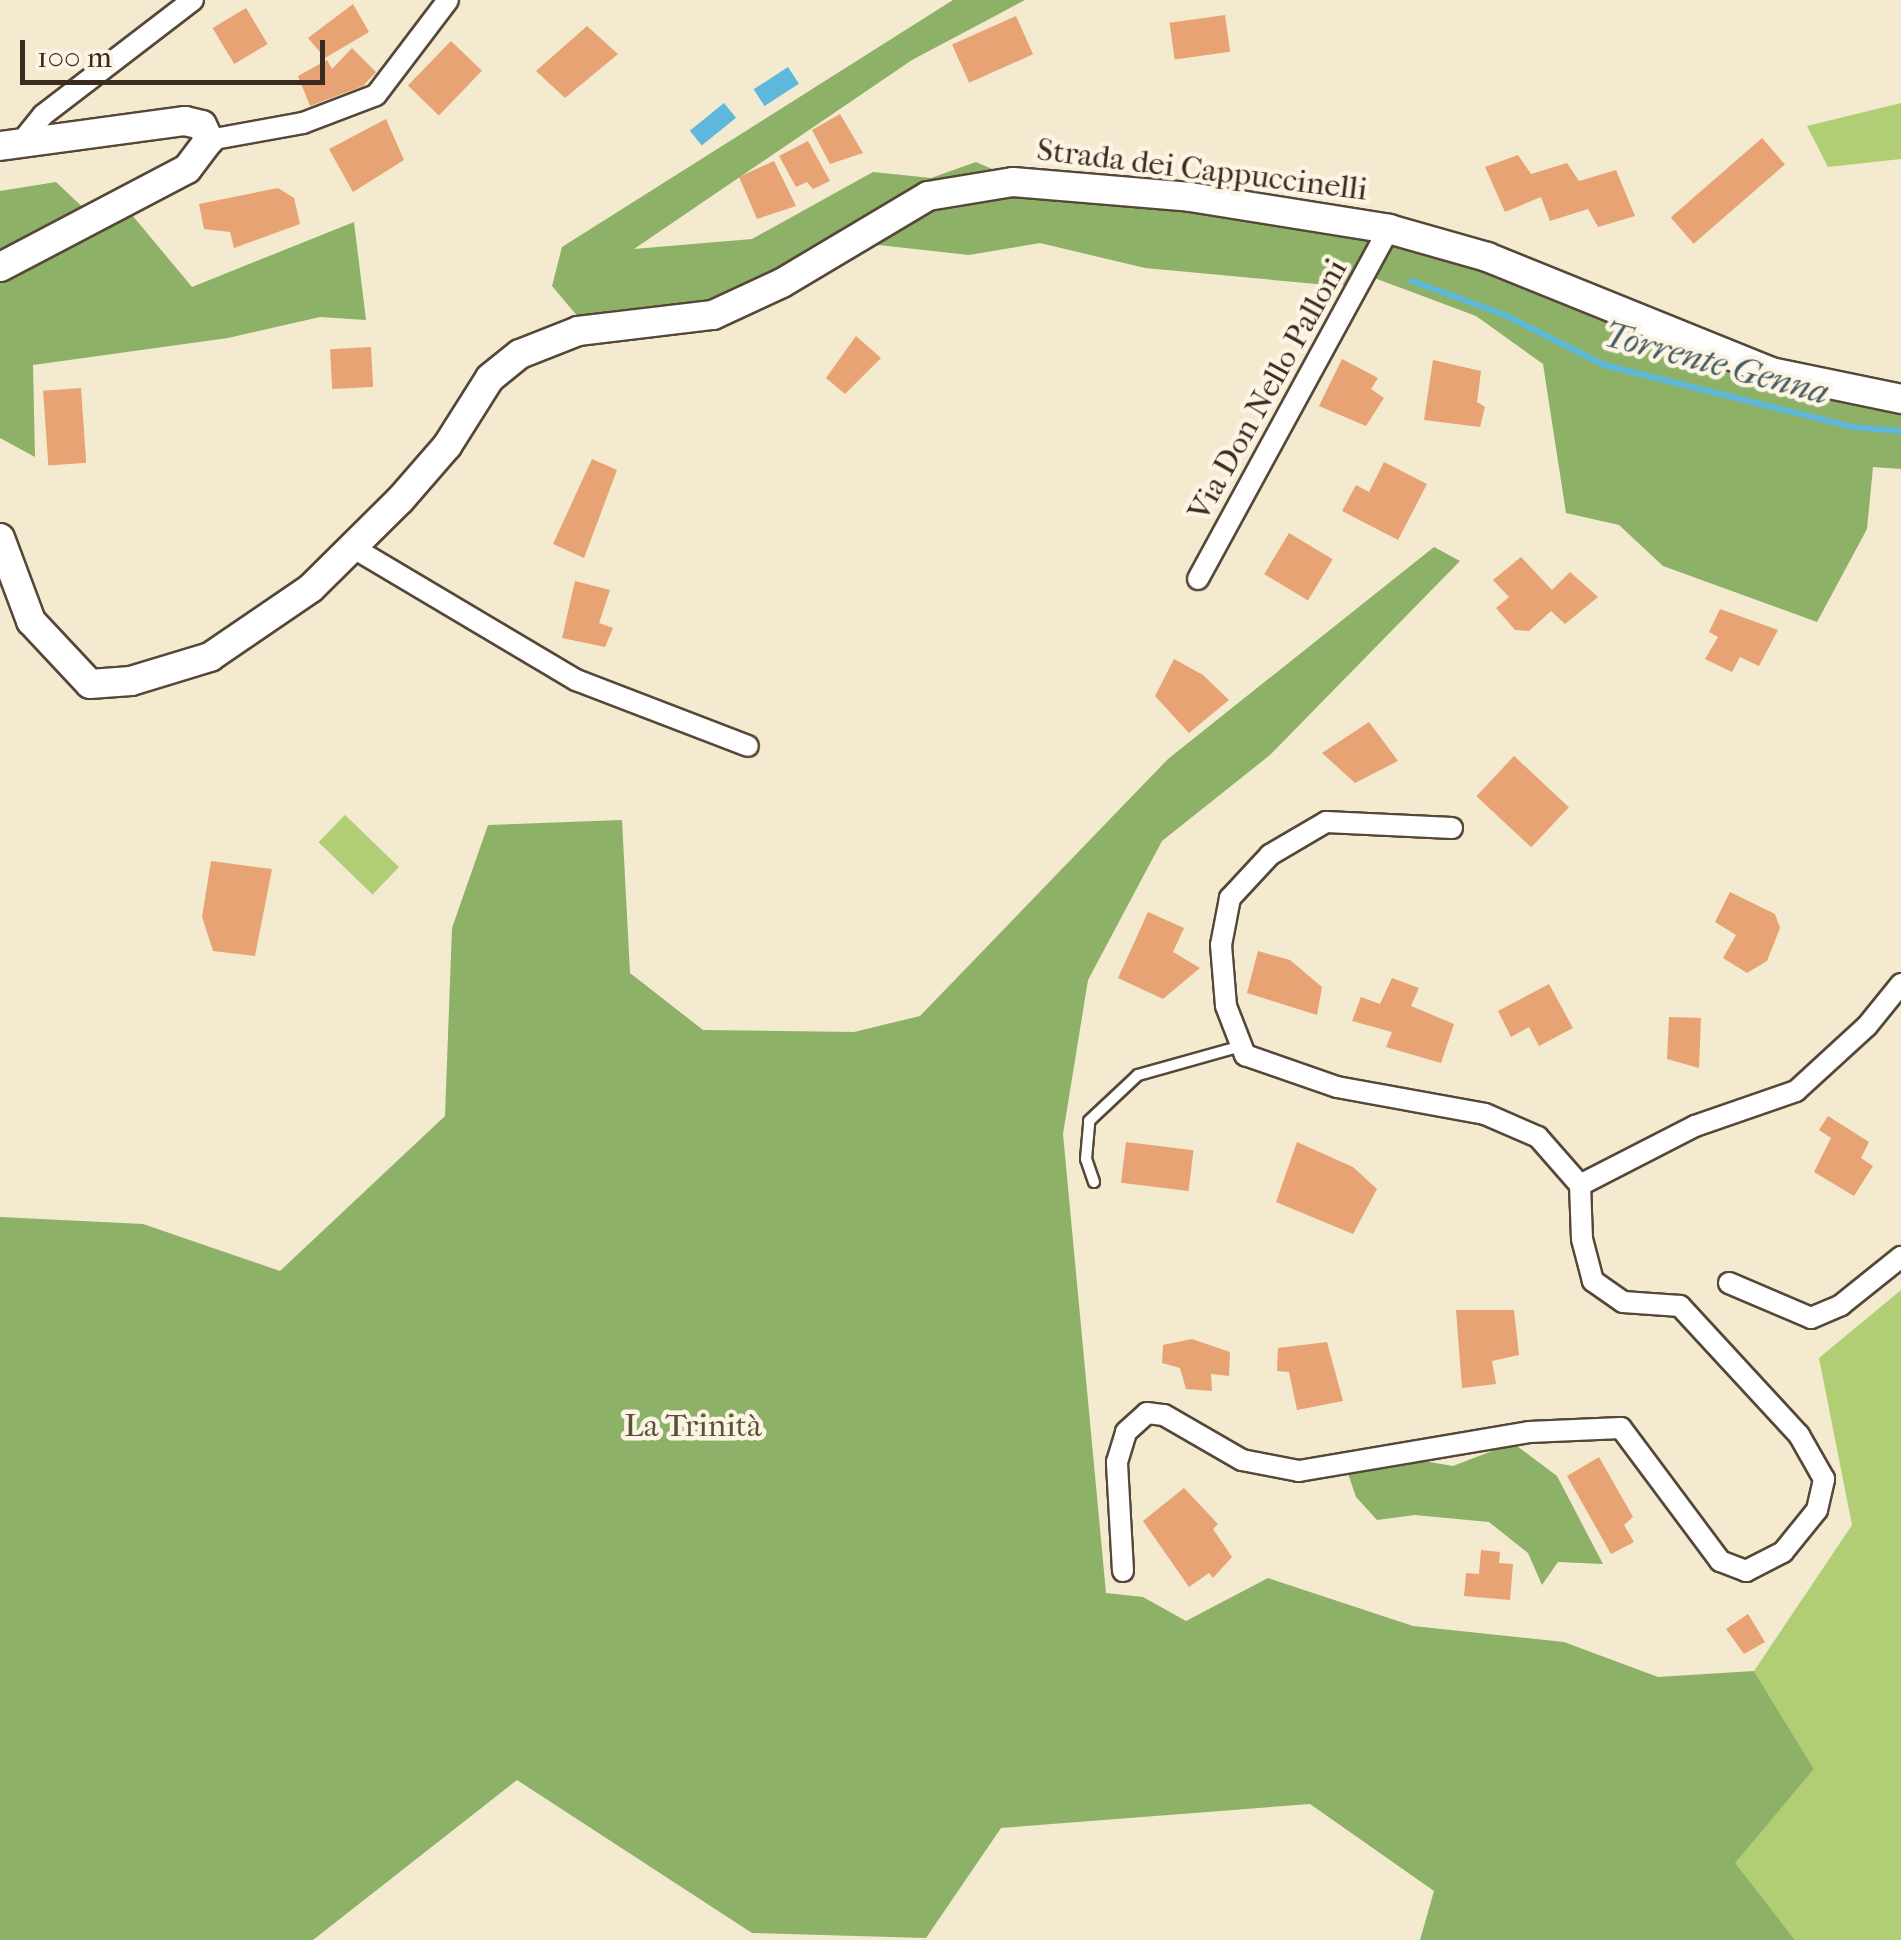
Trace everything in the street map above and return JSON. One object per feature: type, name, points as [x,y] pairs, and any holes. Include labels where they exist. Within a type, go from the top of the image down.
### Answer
[{"type":"street","points":[[8,147],[42,115],[194,0]]},
{"type":"street","points":[[0,267],[187,169],[209,140],[303,123],[376,95],[448,0]]},
{"type":"street","points":[[8,147],[185,121],[202,125],[209,140]]},
{"type":"street","name":"Strada dei Cappuccinelli","points":[[0,538],[31,621],[90,684],[131,682],[210,658],[311,588],[447,446],[490,378],[520,354],[578,331],[713,315],[782,283],[928,196],[1059,181],[1389,228],[1488,257],[1771,372],[1901,399]]},
{"type":"street","name":"Via Don Nello Palloni","points":[[1198,579],[1389,228]]},
{"type":"street","points":[[352,546],[576,680],[748,746]]},
{"type":"street","points":[[1123,1571],[1118,1462],[1126,1432],[1147,1412],[1164,1415],[1242,1460],[1299,1470],[1529,1432],[1621,1428],[1720,1561],[1746,1571],[1783,1552],[1817,1510],[1824,1480],[1798,1435],[1680,1306],[1624,1302],[1594,1281],[1582,1239],[1580,1185],[1538,1137],[1486,1114],[1337,1087],[1245,1056],[1226,1006],[1221,945],[1230,898],[1270,855],[1326,822],[1452,828]]},
{"type":"street","points":[[1580,1185],[1695,1126],[1796,1091],[1867,1026],[1901,984]]},
{"type":"street","points":[[1729,1283],[1811,1318],[1840,1305],[1901,1257]]},
{"type":"lane","points":[[1094,1182],[1086,1158],[1089,1120],[1138,1075],[1241,1046]]},
{"type":"green space","points":[[953,0],[1025,0],[912,60],[634,249],[752,239],[873,172],[931,178],[976,162],[1022,182],[1389,229],[1715,351],[1901,399],[1901,469],[1873,467],[1867,529],[1817,622],[1663,566],[1619,525],[1566,513],[1543,364],[1476,316],[1377,279],[1338,286],[1145,268],[1040,243],[969,255],[851,242],[713,315],[579,318],[552,286],[562,247]]},
{"type":"green space","points":[[1901,103],[1901,159],[1828,167],[1807,126]]},
{"type":"green space","points":[[56,182],[94,218],[122,203],[192,287],[354,222],[366,320],[320,317],[228,338],[33,365],[35,457],[0,438],[0,191]]},
{"type":"green space","name":"La Trinità","points":[[1434,547],[1460,561],[1270,755],[1162,841],[1088,980],[1063,1134],[1106,1593],[1143,1597],[1186,1621],[1268,1578],[1413,1626],[1564,1642],[1658,1677],[1754,1671],[1814,1769],[1735,1863],[1795,1940],[1420,1940],[1434,1891],[1310,1804],[1001,1828],[926,1938],[752,1933],[517,1780],[313,1940],[0,1940],[0,1217],[143,1224],[280,1271],[445,1116],[452,928],[488,825],[622,820],[630,973],[703,1030],[854,1032],[920,1016],[1168,759]]},
{"type":"green space","points":[[345,815],[399,867],[373,894],[319,842]]},
{"type":"green space","points":[[1901,1290],[1901,1940],[1795,1940],[1734,1863],[1814,1769],[1754,1671],[1852,1525],[1819,1358]]},
{"type":"green space","points":[[1513,1443],[1557,1476],[1603,1564],[1558,1562],[1542,1585],[1528,1553],[1489,1522],[1415,1515],[1377,1520],[1356,1497],[1345,1465],[1400,1457],[1453,1466]]},
{"type":"water","points":[[788,67],[799,84],[765,106],[754,89]]},
{"type":"water","points":[[724,103],[736,118],[702,145],[690,131]]},
{"type":"building","points":[[353,4],[369,32],[325,58],[308,38]]},
{"type":"building","points":[[246,8],[268,44],[234,64],[213,28]]},
{"type":"building","points":[[1225,15],[1230,52],[1175,59],[1170,23]]},
{"type":"building","points":[[1016,16],[1033,54],[969,83],[952,44]]},
{"type":"building","points":[[587,26],[618,54],[565,98],[536,71]]},
{"type":"building","points":[[451,41],[482,71],[439,115],[408,86]]},
{"type":"building","points":[[352,48],[376,72],[363,86],[310,106],[298,76],[327,60],[332,69]]},
{"type":"building","points":[[840,114],[863,153],[830,164],[812,130]]},
{"type":"building","points":[[386,119],[404,160],[353,192],[329,149]]},
{"type":"building","points":[[1762,138],[1785,164],[1694,244],[1671,217]]},
{"type":"building","points":[[808,141],[830,181],[813,189],[807,182],[796,187],[779,156]]},
{"type":"building","points":[[1518,155],[1531,174],[1567,163],[1579,181],[1616,170],[1635,216],[1598,227],[1588,209],[1550,221],[1541,197],[1505,212],[1485,167]]},
{"type":"building","points":[[774,161],[796,206],[757,219],[739,177]]},
{"type":"building","points":[[278,188],[294,198],[300,224],[234,248],[230,232],[204,229],[199,204]]},
{"type":"building","points":[[856,336],[881,358],[845,394],[826,378]]},
{"type":"building","points":[[371,347],[373,387],[332,389],[330,349]]},
{"type":"building","points":[[1342,359],[1378,378],[1371,389],[1384,398],[1366,426],[1319,406]]},
{"type":"building","points":[[1433,360],[1481,371],[1477,402],[1485,407],[1480,427],[1424,420]]},
{"type":"building","points":[[81,388],[86,463],[48,465],[43,391]]},
{"type":"building","points":[[592,459],[617,470],[584,558],[553,544]]},
{"type":"building","points":[[1384,462],[1427,484],[1398,540],[1342,511],[1356,485],[1369,492]]},
{"type":"building","points":[[1289,533],[1333,559],[1308,600],[1264,574]]},
{"type":"building","points":[[1521,557],[1552,590],[1570,572],[1598,597],[1565,624],[1551,611],[1529,631],[1515,630],[1496,608],[1509,597],[1493,580]]},
{"type":"building","points":[[575,581],[610,590],[599,623],[613,628],[605,647],[562,638]]},
{"type":"building","points":[[1720,609],[1778,630],[1759,666],[1740,657],[1732,672],[1705,659],[1718,637],[1709,632]]},
{"type":"building","points":[[1174,659],[1203,675],[1229,700],[1189,733],[1155,696]]},
{"type":"building","points":[[1369,722],[1398,761],[1355,783],[1322,753]]},
{"type":"building","points":[[1514,756],[1569,807],[1531,847],[1476,796]]},
{"type":"building","points":[[211,861],[272,869],[255,956],[213,951],[202,917]]},
{"type":"building","points":[[1730,892],[1775,914],[1780,928],[1767,961],[1747,973],[1723,958],[1736,935],[1715,922]]},
{"type":"building","points":[[1148,912],[1184,928],[1173,952],[1200,968],[1163,999],[1118,978]]},
{"type":"building","points":[[1258,951],[1290,960],[1322,987],[1317,1015],[1247,993]]},
{"type":"building","points":[[1392,978],[1419,988],[1411,1006],[1454,1024],[1441,1063],[1386,1047],[1392,1032],[1352,1021],[1361,997],[1380,1004]]},
{"type":"building","points":[[1549,984],[1573,1028],[1539,1046],[1529,1027],[1511,1037],[1498,1011]]},
{"type":"building","points":[[1669,1017],[1701,1018],[1699,1068],[1667,1059]]},
{"type":"building","points":[[1828,1116],[1869,1142],[1861,1158],[1873,1166],[1854,1196],[1814,1172],[1831,1138],[1819,1130]]},
{"type":"building","points":[[1126,1142],[1193,1150],[1188,1191],[1121,1183]]},
{"type":"building","points":[[1297,1142],[1353,1167],[1377,1189],[1353,1234],[1276,1202]]},
{"type":"building","points":[[1456,1310],[1514,1310],[1519,1355],[1492,1361],[1496,1384],[1462,1388]]},
{"type":"building","points":[[1192,1339],[1230,1352],[1229,1376],[1211,1374],[1212,1391],[1186,1389],[1180,1368],[1162,1363],[1163,1345]]},
{"type":"building","points":[[1327,1342],[1343,1401],[1297,1410],[1289,1372],[1277,1371],[1278,1348]]},
{"type":"building","points":[[1599,1457],[1633,1517],[1624,1525],[1634,1542],[1611,1554],[1567,1476]]},
{"type":"building","points":[[1184,1488],[1218,1524],[1213,1529],[1232,1557],[1213,1578],[1209,1573],[1189,1587],[1143,1521]]},
{"type":"building","points":[[1481,1550],[1500,1552],[1499,1563],[1513,1564],[1510,1600],[1464,1596],[1466,1573],[1479,1574]]},
{"type":"building","points":[[1748,1614],[1765,1642],[1744,1654],[1726,1629]]},
{"type":"waterway","name":"Torrente Genna","points":[[1412,281],[1505,315],[1604,365],[1853,427],[1901,431]]}]
